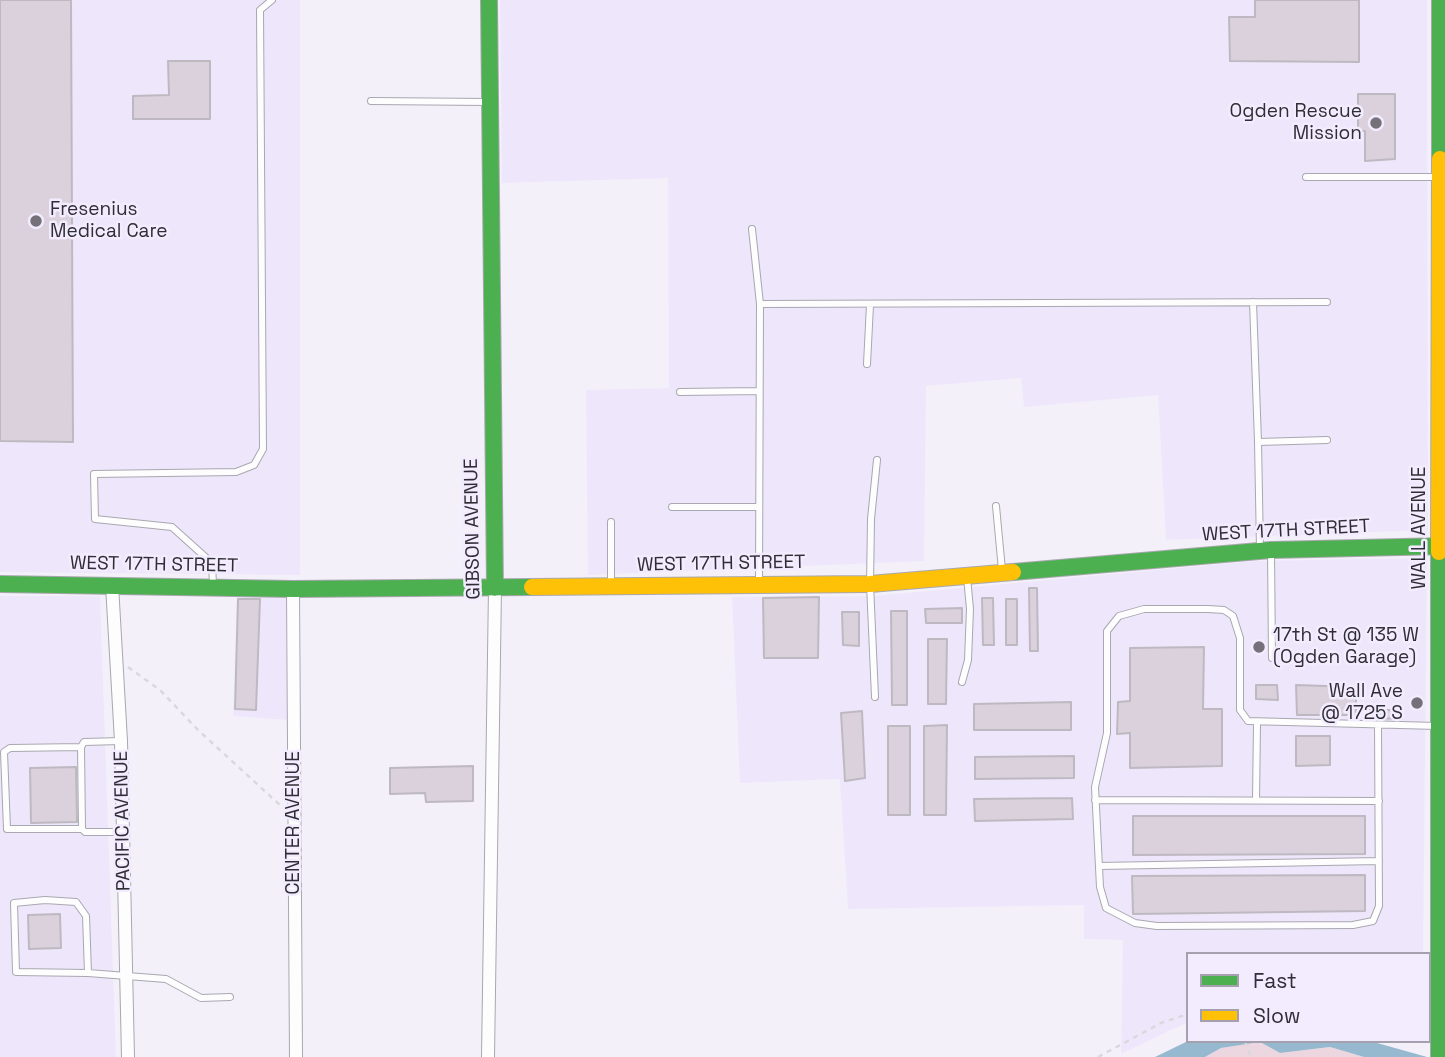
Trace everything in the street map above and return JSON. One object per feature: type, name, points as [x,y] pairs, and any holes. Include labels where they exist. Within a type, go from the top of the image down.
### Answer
[{"type":"street","name":"GIBSON AVENUE","points":[[488,1057],[495,588],[489,0]]},
{"type":"street","name":"WALL AVENUE","points":[[1439,1057],[1443,547],[1440,0]]},
{"type":"street","name":"WEST 17TH STREET","points":[[0,584],[293,589],[870,584],[1265,551],[1443,547]]},
{"type":"street","name":"PACIFIC AVENUE","points":[[112,585],[121,741],[128,1057]]},
{"type":"street","name":"CENTER AVENUE","points":[[293,589],[296,1057]]},
{"type":"lane","points":[[213,587],[212,563],[172,527],[95,519],[94,474],[236,472],[254,465],[263,449],[260,10],[272,0]]},
{"type":"lane","points":[[371,101],[489,103]]},
{"type":"lane","points":[[1306,177],[1440,177]]},
{"type":"lane","points":[[752,229],[760,304],[759,585]]},
{"type":"lane","points":[[1253,302],[1258,442],[1272,658]]},
{"type":"lane","points":[[760,304],[1327,302]]},
{"type":"lane","points":[[867,364],[870,305]]},
{"type":"lane","points":[[680,391],[759,391]]},
{"type":"lane","points":[[1258,442],[1327,440]]},
{"type":"lane","points":[[875,697],[870,584],[877,460]]},
{"type":"lane","points":[[996,506],[1002,572]]},
{"type":"lane","points":[[672,507],[759,508]]},
{"type":"lane","points":[[611,522],[611,587]]},
{"type":"lane","points":[[962,682],[969,648],[967,575]]},
{"type":"lane","points":[[1378,726],[1379,906],[1376,918],[1353,925],[1157,926],[1135,923],[1106,908],[1101,897],[1096,773],[1107,733],[1107,631],[1119,616],[1144,609],[1208,609],[1224,610],[1233,616],[1240,638],[1240,710],[1248,721],[1256,724],[1440,726]]},
{"type":"lane","points":[[1256,724],[1256,800]]},
{"type":"lane","points":[[121,741],[83,742],[82,828],[85,832],[123,832]]},
{"type":"lane","points":[[81,747],[10,748],[4,752],[7,829],[82,828]]},
{"type":"lane","points":[[1095,800],[1379,801]]},
{"type":"lane","points":[[1099,866],[1379,861]]},
{"type":"lane","points":[[88,973],[86,916],[76,902],[45,900],[14,903],[16,972],[127,974],[166,979],[201,998],[230,998]]},
{"type":"path","points":[[117,660],[160,690],[198,730],[294,815]]},
{"type":"path","points":[[1098,1057],[1161,1023],[1186,1015]]},
{"type":"shaded area","points":[[0,0],[300,0],[300,575],[0,572]]},
{"type":"shaded area","points":[[500,0],[1427,0],[1428,530],[1166,540],[1158,395],[1024,407],[1021,378],[926,386],[924,561],[588,575],[586,390],[669,388],[668,178],[502,183]]},
{"type":"shaded area","points":[[1427,558],[1423,952],[1186,952],[1186,1023],[1121,1054],[1123,940],[1084,939],[1084,905],[848,909],[840,779],[740,783],[732,597],[873,596],[1256,561]]},
{"type":"shaded area","points":[[237,594],[286,594],[288,720],[233,716]]},
{"type":"shaded area","points":[[0,596],[100,596],[116,1057],[0,1057]]},
{"type":"shaded area","points":[[1262,1043],[1280,1053],[1330,1047],[1364,1057],[1205,1057],[1221,1048]]},
{"type":"water","points":[[1186,1042],[1254,1043],[1221,1048],[1205,1057],[1155,1057]]},
{"type":"water","points":[[1262,1043],[1377,1043],[1427,1057],[1364,1057],[1330,1047],[1280,1053]]},
{"type":"building","name":"Fresenius Medical Care","points":[[0,0],[71,0],[73,442],[0,441]]},
{"type":"building","points":[[1255,0],[1359,0],[1359,62],[1230,61],[1229,17],[1255,17]]},
{"type":"building","points":[[168,61],[210,61],[210,119],[133,119],[133,96],[169,95]]},
{"type":"building","points":[[1358,94],[1395,94],[1395,159],[1365,161],[1365,131],[1358,131]]},
{"type":"building","points":[[1029,588],[1037,588],[1038,651],[1030,651]]},
{"type":"building","points":[[819,597],[818,658],[764,658],[763,598]]},
{"type":"building","points":[[982,598],[993,598],[994,645],[983,645]]},
{"type":"building","points":[[238,599],[260,599],[256,710],[235,709]]},
{"type":"building","points":[[1006,599],[1017,599],[1017,645],[1006,645]]},
{"type":"building","points":[[962,608],[962,623],[926,623],[925,609]]},
{"type":"building","points":[[891,611],[907,611],[907,705],[892,705]]},
{"type":"building","points":[[842,612],[859,612],[859,646],[843,645]]},
{"type":"building","points":[[928,639],[947,639],[946,704],[928,704]]},
{"type":"building","points":[[1204,647],[1203,709],[1222,709],[1222,766],[1130,768],[1130,733],[1117,734],[1118,702],[1130,701],[1130,648]]},
{"type":"building","points":[[1256,685],[1277,685],[1278,700],[1256,699]]},
{"type":"building","points":[[1296,685],[1356,687],[1356,715],[1297,715]]},
{"type":"building","points":[[1071,702],[1071,730],[974,730],[974,704]]},
{"type":"building","points":[[1367,710],[1402,710],[1402,719],[1367,718]]},
{"type":"building","points":[[862,711],[865,778],[845,781],[841,713]]},
{"type":"building","points":[[947,725],[946,815],[924,815],[924,726]]},
{"type":"building","points":[[888,726],[910,726],[910,815],[888,815]]},
{"type":"building","points":[[1296,736],[1330,736],[1330,765],[1296,766]]},
{"type":"building","points":[[1074,756],[1074,778],[975,779],[975,757]]},
{"type":"building","points":[[473,766],[473,801],[426,802],[425,793],[390,794],[390,768]]},
{"type":"building","points":[[76,767],[77,822],[31,823],[30,768]]},
{"type":"building","points":[[1072,798],[1073,819],[975,821],[974,799]]},
{"type":"building","points":[[1133,816],[1365,816],[1365,854],[1133,855]]},
{"type":"building","points":[[1365,875],[1365,911],[1133,914],[1132,876]]},
{"type":"building","points":[[60,914],[61,948],[29,949],[28,915]]},
{"type":"traffic: fast","points":[[489,0],[495,588]]},
{"type":"traffic: fast","points":[[1440,0],[1440,159]]},
{"type":"traffic: fast","points":[[1013,572],[1271,550],[1445,546]]},
{"type":"traffic: fast","points":[[1439,552],[1439,1057]]},
{"type":"traffic: fast","points":[[0,584],[293,589],[532,587]]},
{"type":"traffic: slow","points":[[1439,552],[1440,159]]},
{"type":"traffic: slow","points":[[532,587],[870,584],[1013,572]]},
{"type":"place","name":"Ogden Rescue Mission","points":[[1376,123]]},
{"type":"place","name":"Fresenius Medical Care","points":[[36,221]]},
{"type":"place","name":"17th St @ 135 W (Ogden Garage)","points":[[1259,647]]},
{"type":"place","name":"Wall Ave @ 1725 S","points":[[1417,703]]}]
